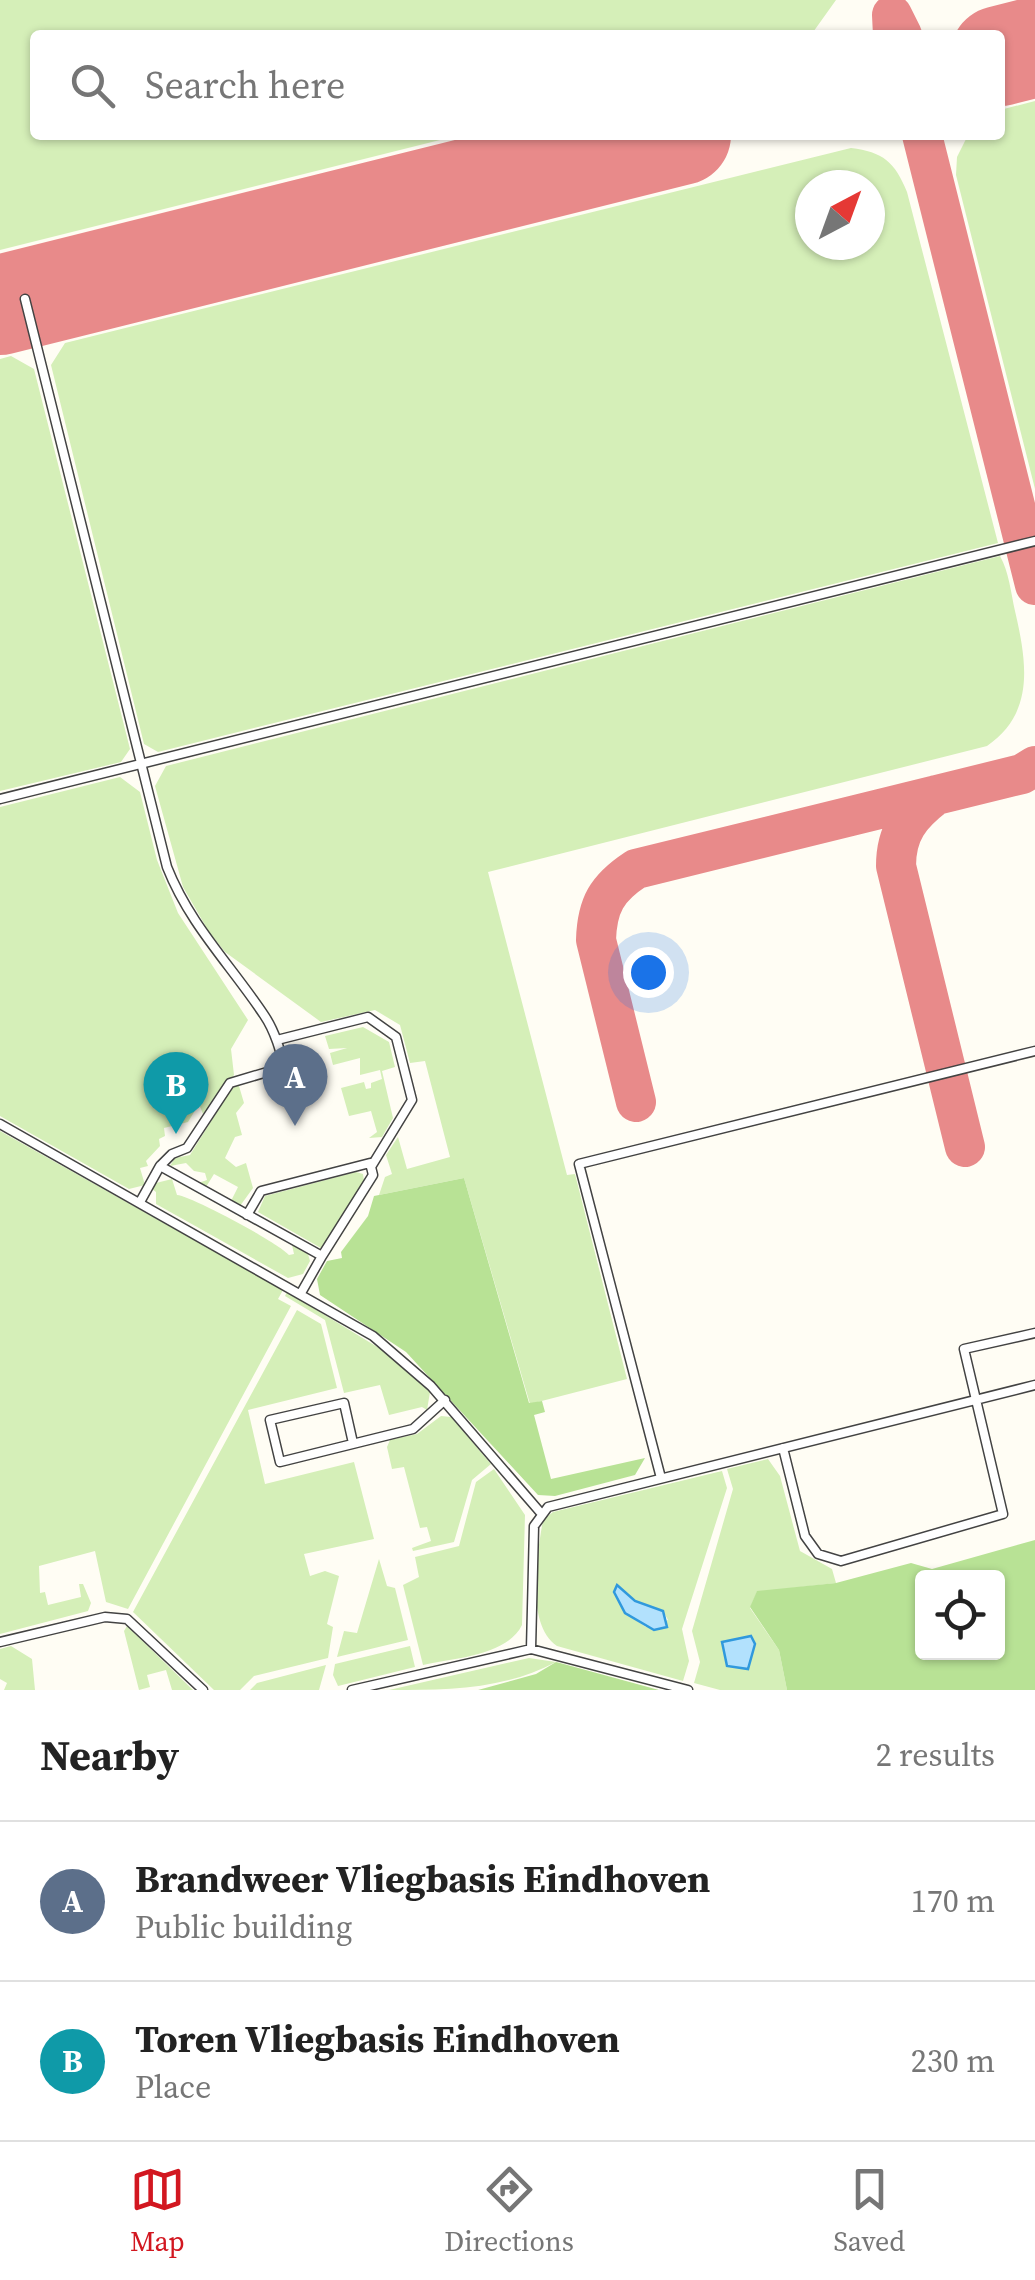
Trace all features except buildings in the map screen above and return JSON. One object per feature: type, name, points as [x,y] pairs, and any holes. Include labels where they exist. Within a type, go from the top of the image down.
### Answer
[{"type":"lane","points":[[25,299],[166,867],[182,904],[265,1016],[277,1040],[290,1088]]},
{"type":"lane","points":[[0,799],[1035,542]]},
{"type":"lane","points":[[277,1040],[368,1017],[396,1038],[412,1100],[372,1168]]},
{"type":"lane","points":[[662,1478],[579,1164],[1035,1051]]},
{"type":"lane","points":[[140,1202],[160,1166],[172,1154],[187,1148],[230,1083],[284,1067]]},
{"type":"lane","points":[[0,1124],[373,1336],[445,1400],[540,1512]]},
{"type":"lane","points":[[247,1214],[261,1190],[370,1163],[373,1175],[301,1293]]},
{"type":"lane","points":[[160,1166],[322,1256]]},
{"type":"lane","points":[[782,1448],[806,1536],[818,1554],[841,1561],[1003,1514],[964,1348],[1035,1333]]},
{"type":"lane","points":[[540,1512],[1035,1385]]},
{"type":"lane","points":[[353,1443],[344,1403],[270,1420],[280,1462],[413,1429],[445,1400]]},
{"type":"lane","points":[[531,1649],[534,1526],[540,1512]]},
{"type":"lane","points":[[0,1642],[105,1617],[127,1619],[204,1690]]},
{"type":"lane","points":[[352,1690],[531,1649],[688,1690]]},
{"type":"green space","points":[[0,0],[836,0],[815,30],[30,30],[30,140],[440,140],[0,250]]},
{"type":"green space","points":[[1035,101],[1035,489],[956,175],[957,157],[966,140],[1005,140],[1005,109]]},
{"type":"green space","points":[[851,148],[862,150],[886,160],[907,192],[998,543],[158,752],[144,744],[51,365],[65,343]]},
{"type":"green space","points":[[11,356],[34,369],[130,749],[121,762],[0,791],[0,359]]},
{"type":"green space","points":[[1000,556],[1019,630],[1024,686],[1013,718],[987,746],[488,872],[567,1175],[575,1174],[627,1379],[530,1404],[464,1178],[379,1195],[385,1177],[392,1174],[386,1155],[398,1137],[407,1169],[450,1157],[425,1061],[410,1063],[400,1025],[375,1010],[321,1022],[225,952],[183,887],[155,786],[166,766]]},
{"type":"green space","points":[[120,777],[140,792],[157,860],[178,913],[248,1020],[231,1049],[234,1075],[203,1114],[199,1104],[188,1122],[164,1128],[165,1136],[146,1161],[148,1166],[140,1168],[145,1185],[129,1189],[0,1116],[0,807]]},
{"type":"green space","points":[[363,1027],[389,1042],[395,1067],[382,1071],[393,1118],[382,1137],[369,1138],[377,1132],[371,1111],[349,1116],[341,1088],[364,1082],[366,1089],[371,1088],[371,1083],[382,1079],[380,1070],[360,1075],[360,1058],[333,1065],[330,1053],[347,1048],[329,1049],[325,1036]]},
{"type":"green space","points":[[233,1086],[239,1086],[244,1103],[236,1113],[242,1135],[235,1137],[225,1158],[236,1167],[246,1163],[253,1188],[240,1206],[231,1201],[238,1187],[214,1174],[206,1187],[198,1183],[207,1180],[205,1173],[194,1171],[186,1163],[170,1166],[175,1158],[190,1155]]},
{"type":"green space","points":[[0,1131],[283,1290],[278,1299],[291,1306],[128,1609],[106,1602],[95,1551],[39,1566],[40,1593],[45,1592],[48,1605],[81,1597],[79,1584],[83,1584],[91,1603],[88,1611],[0,1634]]},
{"type":"green space","points":[[356,1172],[363,1174],[364,1181],[321,1248],[258,1212],[265,1196]]},
{"type":"green space","points":[[464,1178],[529,1403],[542,1401],[545,1412],[534,1415],[551,1479],[645,1458],[635,1475],[555,1496],[538,1495],[406,1352],[320,1295],[317,1279],[327,1261],[342,1258],[341,1252],[368,1216],[374,1196]]},
{"type":"green space","points":[[172,1179],[177,1195],[234,1221],[289,1255],[294,1254],[292,1245],[308,1254],[310,1261],[303,1274],[288,1278],[156,1204],[156,1192],[152,1189],[156,1183]]},
{"type":"green space","points":[[287,1292],[379,1348],[430,1392],[427,1410],[422,1407],[389,1415],[380,1385],[344,1393],[325,1320],[285,1296]]},
{"type":"green space","points":[[297,1310],[321,1324],[337,1388],[248,1410],[265,1484],[354,1462],[374,1539],[304,1554],[310,1576],[325,1571],[339,1576],[327,1624],[333,1627],[328,1658],[254,1676],[240,1690],[214,1690],[133,1612]]},
{"type":"green space","points":[[441,1416],[451,1417],[491,1464],[472,1480],[454,1542],[413,1551],[412,1548],[431,1541],[427,1527],[420,1528],[404,1467],[392,1469],[387,1447],[390,1440],[417,1434]]},
{"type":"green space","points":[[768,1459],[780,1476],[800,1551],[832,1569],[836,1583],[757,1592],[750,1608],[779,1650],[787,1690],[720,1690],[694,1683],[700,1662],[692,1631],[733,1489],[727,1469]]},
{"type":"green space","points":[[494,1469],[525,1515],[522,1625],[515,1635],[492,1649],[423,1665],[403,1585],[419,1577],[415,1557],[459,1546],[476,1482]]},
{"type":"green space","points":[[722,1471],[727,1488],[682,1629],[689,1661],[683,1681],[557,1646],[547,1636],[537,1606],[536,1569],[543,1520],[553,1512]],"holes":[[[617,1585],[635,1601],[663,1611],[668,1620],[646,1627],[625,1613]]]},
{"type":"green space","points":[[1035,1540],[1035,1690],[787,1690],[779,1650],[750,1607],[757,1591],[836,1583],[911,1563],[932,1569]]},
{"type":"green space","points":[[379,1559],[387,1586],[395,1588],[408,1640],[337,1657],[344,1631],[357,1633]]},
{"type":"green space","points":[[127,1626],[193,1690],[172,1690],[166,1670],[147,1675],[150,1687],[139,1690],[124,1631]]},
{"type":"green space","points":[[11,1646],[32,1659],[35,1690],[4,1690],[7,1683],[0,1679],[0,1649]]},
{"type":"green space","points":[[410,1646],[415,1667],[338,1686],[333,1675],[335,1664]]},
{"type":"green space","points":[[529,1658],[556,1662],[495,1683],[454,1689],[389,1690]]},
{"type":"green space","points":[[556,1662],[659,1690],[478,1690],[536,1674]]},
{"type":"green space","points":[[326,1665],[319,1690],[250,1690],[257,1683]]},
{"type":"water","points":[[617,1585],[635,1601],[663,1611],[667,1627],[654,1630],[625,1613],[614,1592]]},
{"type":"water","points":[[751,1636],[755,1644],[748,1669],[727,1666],[722,1642]]},
{"type":"taxiway","points":[[893,30],[892,15],[900,30]]},
{"type":"taxiway","points":[[923,140],[1035,585]]},
{"type":"taxiway","points":[[636,1102],[596,940],[606,898],[626,876],[636,869],[1022,774],[1035,766]]},
{"type":"taxiway","points":[[936,795],[906,825],[896,866],[965,1147]]},
{"type":"runway","points":[[1005,55],[1035,47]]},
{"type":"runway","points":[[0,305],[661,140]]},
{"type":"place","name":"Brandweer Vliegbasis Eindhoven","points":[[295,1126]]},
{"type":"place","name":"Toren Vliegbasis Eindhoven","points":[[176,1134]]}]
